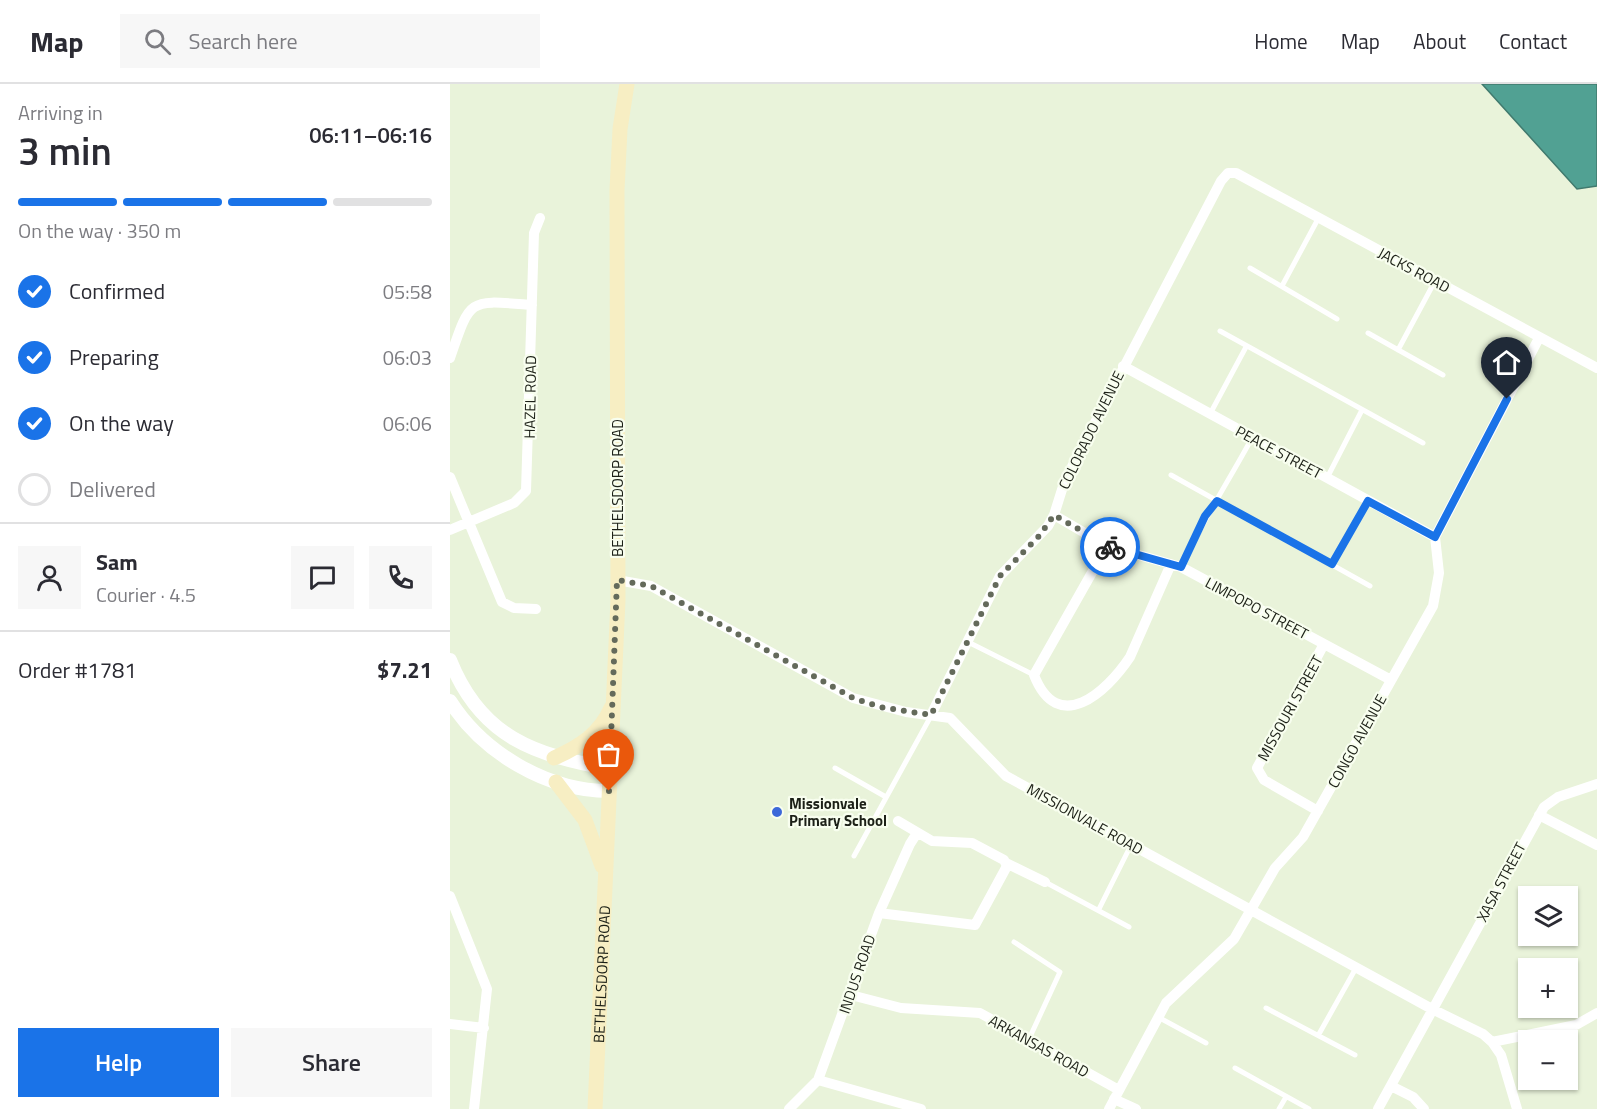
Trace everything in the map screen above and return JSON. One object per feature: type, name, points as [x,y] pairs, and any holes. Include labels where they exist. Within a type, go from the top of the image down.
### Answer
[{"type":"main road","name":"BETHELSDORP ROAD","points":[[595,1109],[614,700],[617,580],[617,190],[620,129],[627,84]]},
{"type":"main road","points":[[554,758],[588,740],[599,729],[614,700]]},
{"type":"main road","points":[[556,782],[585,820],[593,837],[606,884]]},
{"type":"street","name":"JACKS ROAD","points":[[1232,172],[1597,368]]},
{"type":"street","name":"COLORADO AVENUE","points":[[931,715],[1000,576],[1040,535],[1054,515],[1065,480],[1123,366],[1221,181],[1232,172]]},
{"type":"street","name":"HAZEL ROAD","points":[[450,530],[514,503],[526,491],[534,233],[540,218]]},
{"type":"street","points":[[450,357],[464,318],[474,304],[487,302],[532,305]]},
{"type":"street","points":[[1435,537],[1539,338]]},
{"type":"street","name":"PEACE STREET","points":[[1123,366],[1435,537]]},
{"type":"street","points":[[450,477],[502,602],[514,608],[536,609]]},
{"type":"street","name":"LIMPOPO STREET","points":[[1054,515],[1107,546],[1176,565],[1391,680]]},
{"type":"street","name":"CONGO AVENUE","points":[[1114,1099],[1157,1016],[1175,992],[1224,950],[1252,909],[1275,868],[1298,845],[1318,811],[1436,600],[1439,573],[1435,537]]},
{"type":"street","points":[[1107,546],[1034,675],[1042,695],[1063,707],[1080,702],[1104,688],[1130,657],[1176,565]]},
{"type":"street","name":"MISSIONVALE ROAD","points":[[617,580],[651,586],[853,698],[880,707],[950,717],[1006,776],[1432,1009],[1483,1034],[1492,1042]]},
{"type":"street","name":"MISSOURI STREET","points":[[1318,811],[1264,780],[1257,768],[1324,644]]},
{"type":"street","points":[[450,660],[472,701],[484,716],[516,741],[554,758],[611,769]]},
{"type":"street","points":[[450,701],[471,730],[511,760],[556,782],[577,788],[609,791]]},
{"type":"street","name":"XASA STREET","points":[[1378,1109],[1544,807],[1558,797],[1597,784]]},
{"type":"street","points":[[1539,815],[1597,845]]},
{"type":"street","points":[[898,821],[932,841],[972,843],[1045,882]]},
{"type":"street","name":"INDUS ROAD","points":[[789,1109],[818,1080],[851,995],[879,913],[917,833]]},
{"type":"street","points":[[879,913],[975,925],[1006,869],[1006,863]]},
{"type":"street","points":[[450,896],[487,989],[474,1109]]},
{"type":"street","name":"ARKANSAS ROAD","points":[[851,995],[902,1008],[980,1013],[1029,1039],[1114,1099],[1136,1109]]},
{"type":"street","points":[[1518,1109],[1501,1055],[1492,1042],[1576,1025],[1597,1013]]},
{"type":"street","points":[[450,1024],[484,1028]]},
{"type":"street","points":[[818,1080],[921,1109]]},
{"type":"street","points":[[1391,1086],[1413,1097],[1425,1109]]},
{"type":"lane","points":[[1282,286],[1318,219]]},
{"type":"lane","points":[[1250,268],[1337,319]]},
{"type":"lane","points":[[1398,350],[1435,281]]},
{"type":"lane","points":[[1221,332],[1423,443]]},
{"type":"lane","points":[[1368,333],[1443,375]]},
{"type":"lane","points":[[1210,414],[1246,347]]},
{"type":"lane","points":[[1327,478],[1362,410]]},
{"type":"lane","points":[[1176,565],[1205,516],[1217,501],[1252,438]]},
{"type":"lane","points":[[1171,476],[1370,586]]},
{"type":"lane","points":[[1332,564],[1368,501]]},
{"type":"lane","points":[[967,641],[1034,675]]},
{"type":"lane","points":[[854,856],[931,715]]},
{"type":"lane","points":[[835,768],[886,797]]},
{"type":"lane","points":[[1099,909],[1131,845]]},
{"type":"lane","points":[[1045,882],[1129,927]]},
{"type":"lane","points":[[1014,942],[1060,972],[1029,1039]]},
{"type":"lane","points":[[1319,1034],[1357,967]]},
{"type":"lane","points":[[1266,1008],[1355,1055]]},
{"type":"lane","points":[[1157,1016],[1206,1043]]},
{"type":"lane","points":[[1235,1068],[1309,1109]]},
{"type":"lane","points":[[1279,1109],[1286,1097]]},
{"type":"water","points":[[1482,84],[1597,84],[1597,186],[1577,189]]},
{"type":"way so far","points":[[609,791],[617,580],[651,586],[853,698],[880,707],[931,715],[1000,576],[1048,526],[1054,515],[1110,547]]},
{"type":"place","name":"Missionvale Primary School","points":[[777,812]]},
{"type":"route","points":[[1110,547],[1181,567],[1205,516],[1217,501],[1332,564],[1368,501],[1435,537],[1507,399]]}]
